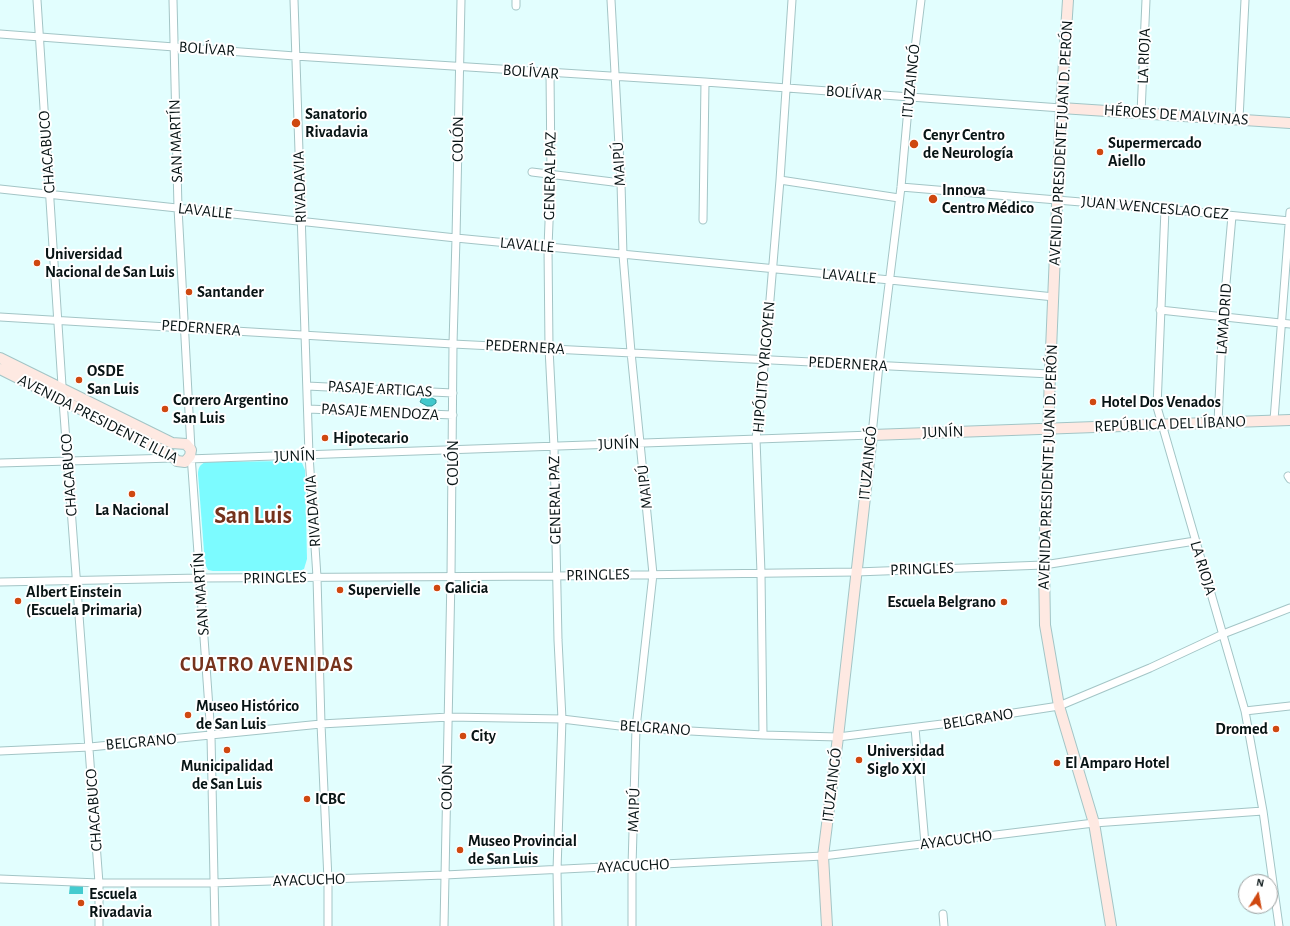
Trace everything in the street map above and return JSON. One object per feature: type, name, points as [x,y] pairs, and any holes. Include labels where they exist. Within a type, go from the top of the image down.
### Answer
[{"type":"street","name":"CHACABUCO","points":[[37,0],[38,37],[50,194],[63,401],[90,747],[99,883],[99,926]]},
{"type":"street","name":"SAN MARTÍN","points":[[173,0],[178,208],[190,455],[193,475],[211,736],[214,926]]},
{"type":"street","name":"RIVADAVIA","points":[[294,0],[309,455],[317,578],[321,724],[328,880],[328,926]]},
{"type":"street","name":"COLÓN","points":[[444,926],[460,0]]},
{"type":"street","name":"MAIPÚ","points":[[611,0],[621,183],[623,254],[653,574],[636,728],[632,866],[632,926]]},
{"type":"street","name":"HIPÓLITO YRIGOYEN","points":[[763,735],[761,573],[756,439],[773,269],[792,0]]},
{"type":"street","name":"ITUZAINGÓ","points":[[827,926],[823,856],[901,187],[909,97],[921,0]]},
{"type":"street","name":"AVENIDA PRESIDENTE JUAN D. PERÓN","points":[[1068,0],[1061,108],[1050,374],[1044,565],[1046,631],[1059,706],[1094,823],[1111,926]]},
{"type":"street","name":"LA RIOJA","points":[[1141,112],[1146,0]]},
{"type":"street","points":[[1239,119],[1246,0]]},
{"type":"street","name":"BOLÍVAR","points":[[0,34],[295,56],[705,82],[1061,108]]},
{"type":"street","name":"GENERAL PAZ","points":[[550,73],[551,174],[548,247],[549,348],[554,447],[556,576],[562,719],[557,870],[558,926]]},
{"type":"street","points":[[703,220],[705,82]]},
{"type":"street","name":"HÉROES DE MALVINAS","points":[[1061,108],[1141,112],[1290,123]]},
{"type":"street","points":[[532,172],[621,183]]},
{"type":"street","points":[[780,180],[899,198]]},
{"type":"street","name":"JUAN WENCESLAO GEZ","points":[[901,187],[1290,221]]},
{"type":"street","name":"LAVALLE","points":[[0,189],[456,238],[1054,297]]},
{"type":"street","name":"LA RIOJA","points":[[1165,209],[1156,407],[1246,711],[1263,811],[1279,926]]},
{"type":"street","points":[[1274,420],[1290,212]]},
{"type":"street","name":"LAMADRID","points":[[1218,422],[1232,216]]},
{"type":"street","points":[[1160,310],[1290,324]]},
{"type":"street","name":"PEDERNERA","points":[[0,317],[453,344],[1050,374]]},
{"type":"street","name":"AVENIDA PRESIDENTE ILLIA","points":[[0,358],[172,444],[186,444],[190,455],[184,462],[180,462],[173,458],[170,454],[0,369]]},
{"type":"street","name":"PASAJE ARTIGAS","points":[[307,386],[453,393]]},
{"type":"street","name":"PASAJE MENDOZA","points":[[308,409],[453,415]]},
{"type":"street","name":"REPÚBLICA DEL LÍBANO","points":[[1049,428],[1290,420]]},
{"type":"street","name":"JUNÍN","points":[[190,455],[210,458],[309,455],[1049,428]]},
{"type":"street","points":[[0,463],[173,458]]},
{"type":"street","points":[[193,475],[200,463],[210,458]]},
{"type":"street","name":"PRINGLES","points":[[0,582],[200,578],[556,576],[856,572],[1044,565],[1195,541]]},
{"type":"street","name":"BELGRANO","points":[[0,751],[90,747],[321,724],[448,717],[562,719],[636,728],[763,735],[838,736],[915,728],[1059,706],[1150,668],[1223,634],[1290,608]]},
{"type":"street","points":[[1246,711],[1290,706]]},
{"type":"street","points":[[915,728],[925,844]]},
{"type":"street","name":"AYACUCHO","points":[[0,879],[99,883],[214,883],[328,880],[823,856],[1094,823],[1263,811]]},
{"type":"street","points":[[943,914],[944,926]]},
{"type":"shaded area","points":[[428,396],[436,400],[436,403],[432,406],[427,406],[420,402],[422,398]]},
{"type":"shaded area","points":[[293,461],[302,463],[305,470],[307,559],[304,569],[300,571],[208,570],[205,564],[198,474],[201,465],[206,462]]},
{"type":"shaded area","points":[[70,885],[83,886],[83,894],[69,894]]},
{"type":"place","name":"Sanatorio Rivadavia","points":[[296,123]]},
{"type":"place","name":"Cenyr Centro de Neurología","points":[[914,144]]},
{"type":"place","name":"Supermercado Aiello","points":[[1100,152]]},
{"type":"place","name":"Innova Centro Médico","points":[[933,199]]},
{"type":"place","name":"Universidad Nacional de San Luis","points":[[37,263]]},
{"type":"place","name":"Santander","points":[[189,292]]},
{"type":"place","name":"OSDE San Luis","points":[[79,380]]},
{"type":"place","name":"Hotel Dos Venados","points":[[1093,402]]},
{"type":"place","name":"Correro Argentino San Luis","points":[[165,409]]},
{"type":"place","name":"Hipotecario","points":[[325,438]]},
{"type":"place","name":"La Nacional","points":[[132,494]]},
{"type":"place","name":"Galicia","points":[[437,588]]},
{"type":"place","name":"Supervielle","points":[[340,590]]},
{"type":"place","name":"Albert Einstein (Escuela Primaria)","points":[[18,601]]},
{"type":"place","name":"Escuela Belgrano","points":[[1004,602]]},
{"type":"place","name":"Museo Histórico de San Luis","points":[[188,715]]},
{"type":"place","name":"Dromed","points":[[1276,729]]},
{"type":"place","name":"City","points":[[463,736]]},
{"type":"place","name":"Municipalidad de San Luis","points":[[227,750]]},
{"type":"place","name":"Universidad Siglo XXI","points":[[859,760]]},
{"type":"place","name":"El Amparo Hotel","points":[[1057,763]]},
{"type":"place","name":"ICBC","points":[[307,799]]},
{"type":"place","name":"Museo Provincial de San Luis","points":[[460,850]]},
{"type":"place","name":"Escuela Rivadavia","points":[[81,903]]},
{"type":"district","name":"San Luis","points":[[253,516]]},
{"type":"district","name":"CUATRO AVENIDAS","points":[[267,665]]}]
